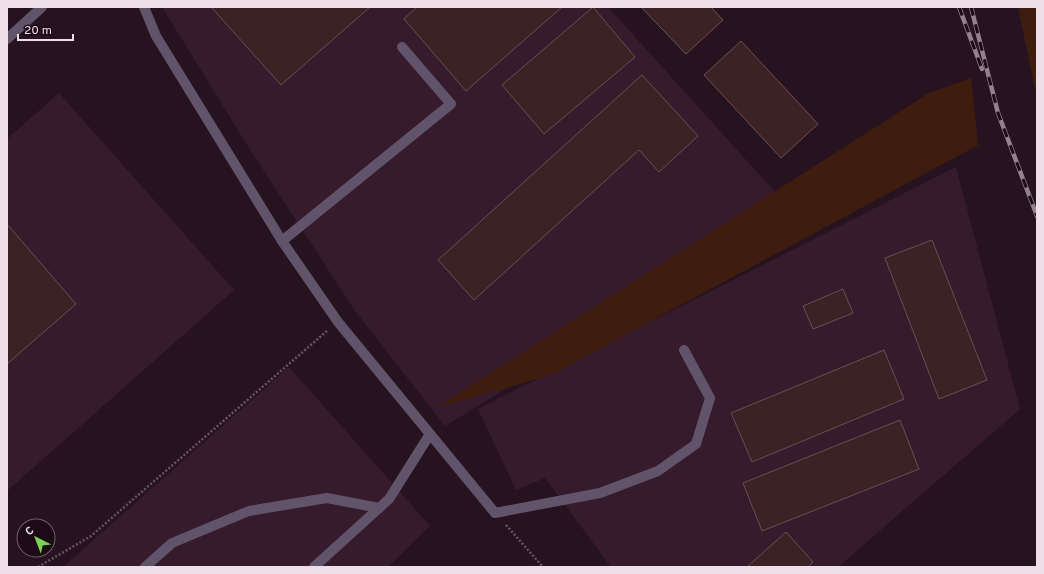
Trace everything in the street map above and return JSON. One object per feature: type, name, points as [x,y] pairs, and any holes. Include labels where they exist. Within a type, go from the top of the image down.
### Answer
[{"type":"lane","points":[[7,39],[42,7]]},
{"type":"lane","points":[[144,7],[156,36],[282,241],[338,322],[496,513],[600,493],[658,471],[696,444],[710,398],[684,350]]},
{"type":"lane","points":[[282,241],[451,104],[402,47]]},
{"type":"lane","points":[[314,567],[389,499],[430,434]]},
{"type":"lane","points":[[145,567],[172,543],[248,512],[327,498],[379,508]]},
{"type":"path","points":[[38,567],[91,536],[338,322]]},
{"type":"path","points":[[496,513],[543,567]]},
{"type":"shaded area","points":[[162,7],[608,7],[794,213],[445,426],[355,311],[249,148]]},
{"type":"shaded area","points":[[1018,7],[1037,7],[1037,94],[1034,84]]},
{"type":"shaded area","points":[[971,78],[978,145],[551,375],[436,408],[929,93]]},
{"type":"shaded area","points":[[59,93],[234,290],[7,491],[7,139]]},
{"type":"shaded area","points":[[956,167],[1020,409],[838,567],[611,567],[545,478],[516,490],[478,409]]},
{"type":"shaded area","points":[[289,367],[430,526],[388,567],[63,567]]},
{"type":"building","points":[[211,7],[370,7],[281,85]]},
{"type":"building","points":[[417,7],[562,7],[466,91],[404,19]]},
{"type":"building","points":[[593,7],[635,57],[544,134],[502,85]]},
{"type":"building","points":[[641,7],[711,7],[723,20],[686,54]]},
{"type":"building","points":[[741,41],[818,124],[781,158],[704,75]]},
{"type":"building","points":[[642,75],[698,136],[659,172],[639,150],[474,300],[438,260]]},
{"type":"building","points":[[7,224],[76,304],[7,364]]},
{"type":"building","points":[[932,240],[987,380],[939,399],[885,258]]},
{"type":"building","points":[[843,289],[853,313],[813,329],[803,306]]},
{"type":"building","points":[[884,350],[904,399],[752,462],[731,413]]},
{"type":"building","points":[[900,420],[919,469],[762,531],[743,483]]},
{"type":"building","points":[[786,532],[813,562],[808,567],[747,567]]},
{"type":"railway","points":[[959,7],[982,69]]},
{"type":"railway","points":[[971,7],[998,113],[1037,216]]}]
